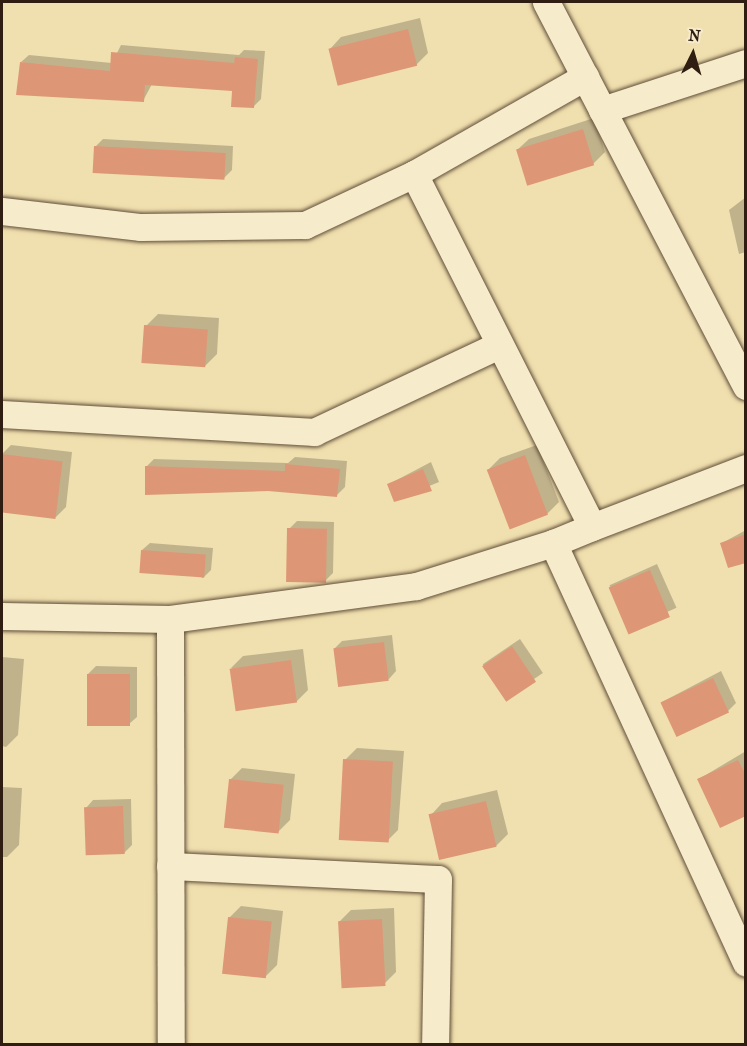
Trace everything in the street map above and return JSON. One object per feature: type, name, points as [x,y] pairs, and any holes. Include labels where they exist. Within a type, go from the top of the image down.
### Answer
[{"type":"street","points":[[546,2],[602,110],[737,350],[746,386]]},
{"type":"street","points":[[602,110],[746,63]]},
{"type":"street","points":[[2,211],[141,227],[305,225],[414,174],[585,77]]},
{"type":"street","points":[[414,174],[497,345],[592,527]]},
{"type":"street","points":[[2,414],[314,432],[497,345]]},
{"type":"street","points":[[2,616],[170,619],[416,586],[553,543],[746,468]]},
{"type":"street","points":[[553,543],[746,963]]},
{"type":"street","points":[[170,619],[171,1044]]},
{"type":"street","points":[[170,866],[438,879],[435,1044]]},
{"type":"building","points":[[408,29],[417,66],[338,86],[328,49]]},
{"type":"building","points":[[111,52],[234,63],[235,57],[258,59],[254,108],[231,107],[232,91],[145,85],[144,102],[16,95],[20,62],[110,71]]},
{"type":"building","points":[[583,129],[594,165],[527,186],[516,149]]},
{"type":"building","points":[[94,146],[226,153],[224,180],[93,173]]},
{"type":"building","points":[[144,325],[208,329],[205,367],[141,363]]},
{"type":"building","points":[[2,454],[63,461],[55,519],[2,512]]},
{"type":"building","points":[[525,455],[548,515],[510,529],[487,470]]},
{"type":"building","points":[[285,464],[340,469],[337,497],[268,491],[145,495],[145,466],[285,471]]},
{"type":"building","points":[[423,469],[432,491],[394,502],[387,484]]},
{"type":"building","points":[[287,528],[327,529],[326,583],[286,582]]},
{"type":"building","points":[[746,534],[746,563],[728,568],[720,543]]},
{"type":"building","points":[[141,550],[206,555],[204,577],[139,573]]},
{"type":"building","points":[[650,570],[670,617],[629,635],[609,588]]},
{"type":"building","points":[[384,642],[389,681],[338,687],[333,648]]},
{"type":"building","points":[[512,646],[536,682],[506,702],[482,666]]},
{"type":"building","points":[[291,660],[297,703],[236,711],[230,669]]},
{"type":"building","points":[[87,674],[130,674],[130,726],[87,726]]},
{"type":"building","points":[[713,678],[729,712],[676,737],[660,703]]},
{"type":"building","points":[[343,759],[393,762],[389,843],[339,840]]},
{"type":"building","points":[[738,760],[746,775],[746,816],[720,828],[697,779]]},
{"type":"building","points":[[229,779],[284,785],[279,833],[224,828]]},
{"type":"building","points":[[486,801],[497,847],[439,860],[429,814]]},
{"type":"building","points":[[123,806],[125,854],[86,855],[84,807]]},
{"type":"building","points":[[228,917],[272,922],[266,978],[222,974]]},
{"type":"building","points":[[382,919],[386,986],[342,988],[338,921]]}]
